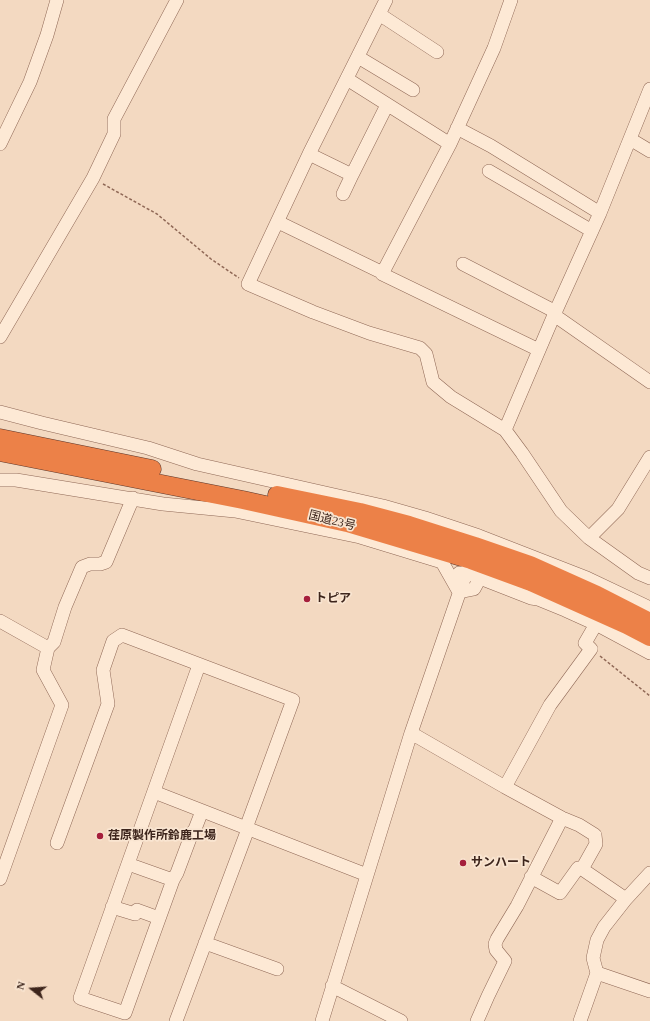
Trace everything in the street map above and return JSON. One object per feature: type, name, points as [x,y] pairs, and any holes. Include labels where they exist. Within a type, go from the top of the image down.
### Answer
[{"type":"highway","name":"国道23号","points":[[0,438],[360,512],[409,525],[471,560],[541,593],[627,625],[650,637]]},
{"type":"highway","name":"国道23号","points":[[0,452],[243,500],[347,523],[471,560],[530,565],[597,595],[650,622]]},
{"type":"street","points":[[0,144],[30,82],[48,35],[57,0]]},
{"type":"street","points":[[0,337],[93,178],[114,134],[114,119],[177,0]]},
{"type":"street","points":[[386,0],[309,154],[248,284],[313,312],[369,333],[420,348],[426,354],[433,382],[505,430],[561,511],[589,538],[638,573],[650,578]]},
{"type":"street","points":[[383,273],[450,144],[494,48],[508,1]]},
{"type":"street","points":[[379,14],[437,52]]},
{"type":"street","points":[[358,57],[413,90]]},
{"type":"street","points":[[347,79],[450,144]]},
{"type":"street","points":[[505,430],[600,213],[650,89]]},
{"type":"street","points":[[343,194],[387,105]]},
{"type":"street","points":[[457,128],[491,146],[600,213]]},
{"type":"street","points":[[630,139],[650,151]]},
{"type":"street","points":[[309,154],[352,175]]},
{"type":"street","points":[[489,171],[592,231]]},
{"type":"street","points":[[278,222],[539,350]]},
{"type":"street","points":[[463,264],[555,314],[650,382]]},
{"type":"street","points":[[0,412],[42,424],[148,448],[197,464],[383,506],[424,518],[479,536],[587,578],[650,608]]},
{"type":"street","points":[[589,538],[618,509],[650,457]]},
{"type":"street","points":[[0,480],[16,480],[163,504],[235,511],[360,537],[442,562],[460,592]]},
{"type":"street","points":[[0,879],[62,705],[43,670],[48,648],[54,642],[65,607],[82,567],[90,564],[100,564],[106,562],[133,498]]},
{"type":"street","points":[[448,573],[471,560]]},
{"type":"street","points":[[471,560],[480,578],[531,598],[541,593],[650,652]]},
{"type":"street","points":[[322,1021],[411,734],[471,560]]},
{"type":"street","points":[[460,592],[474,589],[480,578]]},
{"type":"street","points":[[0,621],[48,648]]},
{"type":"street","points":[[505,787],[550,705],[591,649],[585,643],[596,624]]},
{"type":"street","points":[[57,843],[108,704],[104,670],[113,641],[122,635],[293,700],[176,1021]]},
{"type":"street","points":[[199,664],[80,998],[125,1013],[159,918],[202,811]]},
{"type":"street","points":[[411,734],[562,818],[579,824],[595,835],[596,844],[582,868],[578,868],[560,893],[531,877]]},
{"type":"street","points":[[154,792],[367,875]]},
{"type":"street","points":[[477,1021],[506,961],[496,950],[494,944],[517,906],[562,818]]},
{"type":"street","points":[[128,864],[174,880]]},
{"type":"street","points":[[582,868],[626,899]]},
{"type":"street","points":[[580,1021],[597,973],[593,958],[597,940],[604,927],[626,899],[649,875]]},
{"type":"street","points":[[112,907],[135,914],[137,910],[159,918]]},
{"type":"street","points":[[205,943],[277,969]]},
{"type":"street","points":[[597,973],[650,991]]},
{"type":"street","points":[[332,986],[401,1021]]},
{"type":"path","points":[[93,178],[157,214],[211,259],[248,284]]},
{"type":"path","points":[[591,649],[650,696]]},
{"type":"place","name":"トピア","points":[[307,599]]},
{"type":"place","name":"荏原製作所鈴鹿工場","points":[[100,836]]},
{"type":"place","name":"サンハート","points":[[463,863]]}]
